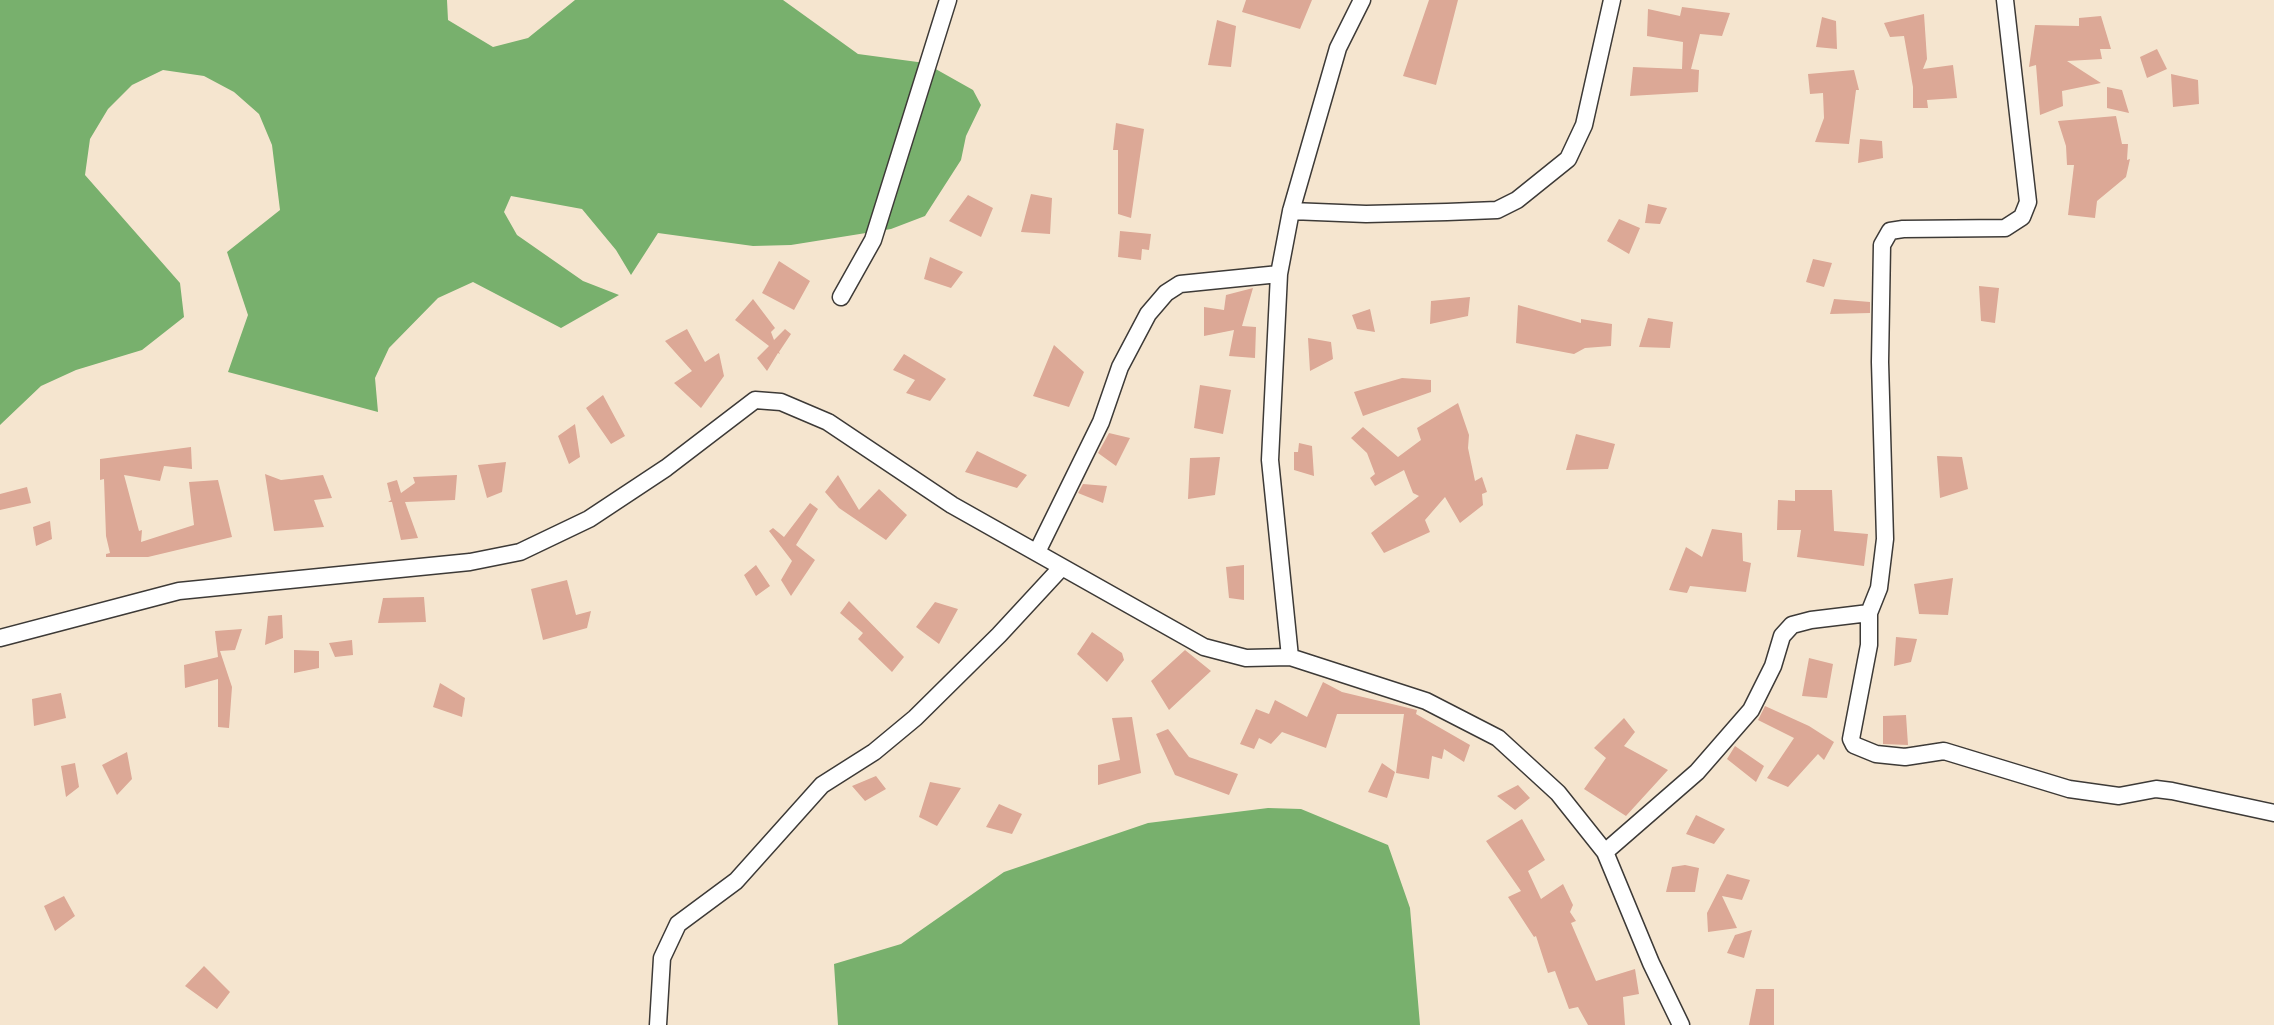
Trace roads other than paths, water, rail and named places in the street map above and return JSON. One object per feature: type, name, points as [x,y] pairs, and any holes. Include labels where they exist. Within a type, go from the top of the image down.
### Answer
[{"type":"street","points":[[841,297],[873,240],[948,0]]},
{"type":"street","points":[[1290,657],[1270,460],[1279,274],[1291,211],[1338,48],[1362,0]]},
{"type":"street","points":[[1291,211],[1366,214],[1497,210],[1517,200],[1568,159],[1584,125],[1612,0]]},
{"type":"street","points":[[2005,0],[2028,202],[2022,217],[2005,228],[1890,231],[1882,245],[1880,362],[1885,539],[1879,588],[1869,613],[1869,645],[1851,739],[1854,745],[1876,754],[1905,757],[1944,751],[2069,789],[2119,796],[2156,789],[2274,813]]},
{"type":"street","points":[[1037,552],[1101,422],[1120,367],[1148,314],[1166,293],[1180,284],[1279,274]]},
{"type":"street","points":[[0,638],[179,591],[470,562],[520,552],[589,519],[666,468],[755,400],[781,402],[828,422],[952,505],[1204,647],[1246,658],[1290,657],[1426,701],[1498,738],[1558,793],[1605,852],[1651,963],[1681,1025]]},
{"type":"street","points":[[658,1025],[662,958],[678,924],[736,881],[822,785],[874,752],[915,718],[1061,568]]},
{"type":"street","points":[[1605,852],[1697,772],[1751,710],[1773,666],[1782,636],[1792,625],[1869,613]]}]
